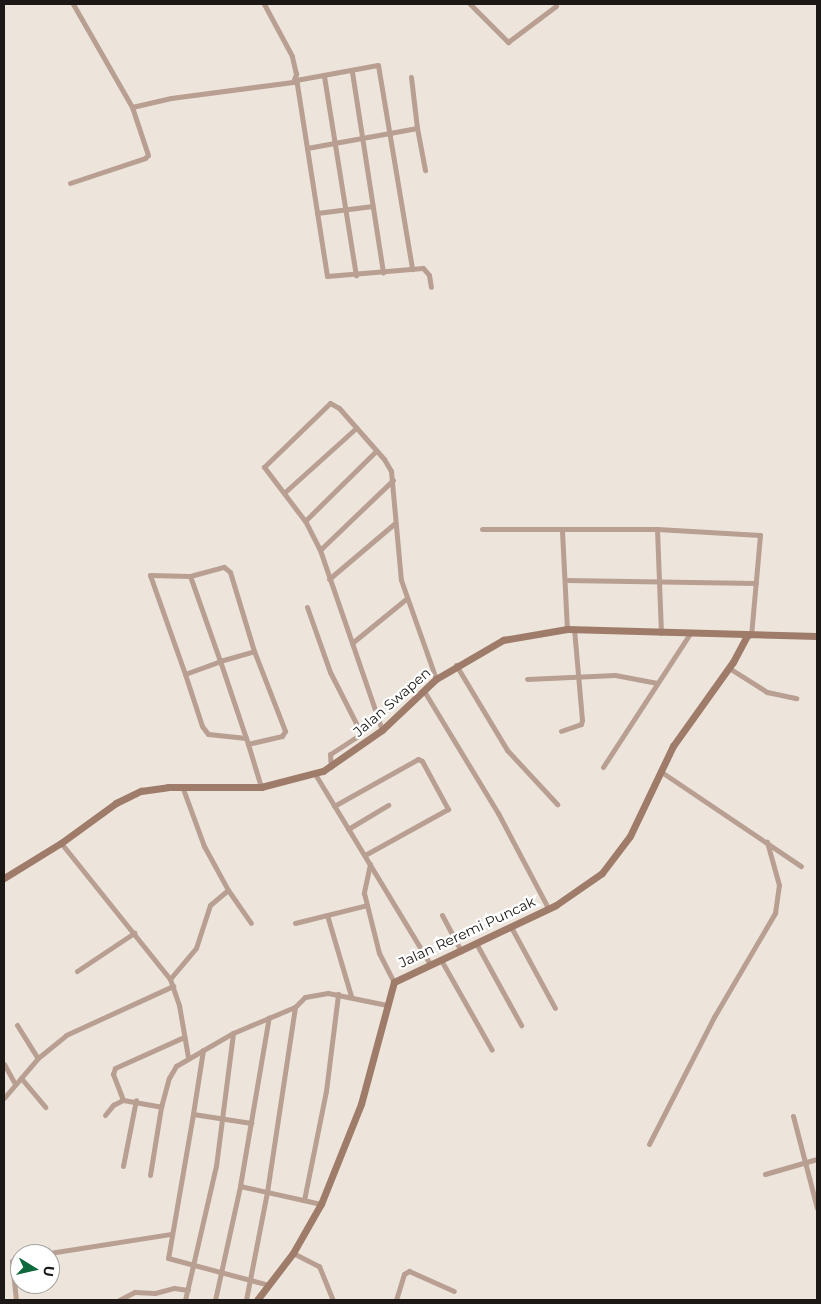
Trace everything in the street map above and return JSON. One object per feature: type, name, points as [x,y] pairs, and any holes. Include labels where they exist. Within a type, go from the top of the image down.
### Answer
[{"type":"street","points":[[70,183],[147,157],[132,107],[73,4]]},
{"type":"street","points":[[264,4],[287,44],[296,79],[327,276],[356,276],[412,268],[425,270],[431,287]]},
{"type":"street","points":[[470,4],[508,42],[556,6]]},
{"type":"street","points":[[132,107],[171,98],[280,85],[296,79],[352,72],[378,66],[412,268]]},
{"type":"street","points":[[352,72],[383,273]]},
{"type":"street","points":[[324,76],[356,276]]},
{"type":"street","points":[[411,77],[417,128],[425,170]]},
{"type":"street","points":[[307,148],[417,128]]},
{"type":"street","points":[[317,213],[347,211],[373,206]]},
{"type":"street","points":[[382,730],[320,550],[305,521],[285,492],[271,478],[265,464],[327,405],[335,404],[388,464],[392,480],[395,523],[406,600],[436,678]]},
{"type":"street","points":[[285,492],[356,428]]},
{"type":"street","points":[[305,521],[376,451]]},
{"type":"street","points":[[320,550],[392,480]]},
{"type":"street","points":[[329,580],[395,523]]},
{"type":"street","points":[[482,529],[562,531],[657,529],[760,535],[749,636]]},
{"type":"street","points":[[657,529],[661,633]]},
{"type":"street","points":[[561,731],[581,723],[578,677],[564,580],[562,531]]},
{"type":"street","points":[[228,569],[254,651],[285,733],[247,741],[206,732],[150,575],[190,576],[228,569]]},
{"type":"street","points":[[190,576],[261,787]]},
{"type":"street","points":[[564,580],[756,583]]},
{"type":"street","points":[[352,643],[406,600]]},
{"type":"street","points":[[307,607],[330,672],[360,731],[358,736],[330,754],[331,767]]},
{"type":"street","name":"Jalan Swapen","points":[[4,878],[61,843],[130,796],[156,788],[182,786],[261,787],[315,774],[331,767],[382,730],[436,678],[503,640],[571,629],[732,636]]},
{"type":"street","points":[[603,767],[688,635]]},
{"type":"street","points":[[738,653],[732,636],[817,636]]},
{"type":"street","name":"Jalan Reremi Puncak","points":[[257,1300],[293,1253],[320,1204],[361,1104],[394,982],[462,951],[548,908],[591,881],[617,856],[642,814],[660,771],[697,710],[729,668],[749,636]]},
{"type":"street","points":[[185,674],[254,651]]},
{"type":"street","points":[[456,665],[507,750],[557,804]]},
{"type":"street","points":[[729,668],[767,692],[796,698]]},
{"type":"street","points":[[527,679],[630,676],[657,683]]},
{"type":"street","points":[[424,691],[498,813],[548,908]]},
{"type":"street","points":[[334,806],[418,759],[422,761],[448,809],[365,855]]},
{"type":"street","points":[[660,771],[801,866]]},
{"type":"street","points":[[315,774],[430,964]]},
{"type":"street","points":[[182,786],[204,846],[228,890],[250,923]]},
{"type":"street","points":[[348,829],[388,805]]},
{"type":"street","points":[[649,1144],[714,1017],[775,913],[779,885],[767,842]]},
{"type":"street","points":[[61,843],[170,979],[188,1057]]},
{"type":"street","points":[[370,864],[363,889],[382,961],[394,982]]},
{"type":"street","points":[[170,979],[196,948],[210,905],[228,890]]},
{"type":"street","points":[[295,923],[367,905]]},
{"type":"street","points":[[327,915],[351,996]]},
{"type":"street","points":[[442,916],[462,951]]},
{"type":"street","points":[[511,926],[555,1008]]},
{"type":"street","points":[[77,971],[134,933]]},
{"type":"street","points":[[476,943],[522,1025]]},
{"type":"street","points":[[441,960],[492,1050]]},
{"type":"street","points":[[4,1098],[38,1058],[76,1029],[173,986]]},
{"type":"street","points":[[304,1200],[326,1091],[338,994]]},
{"type":"street","points":[[246,1300],[267,1192],[295,1007],[301,999],[311,996],[338,994],[387,1006]]},
{"type":"street","points":[[150,1175],[161,1106],[171,1072],[188,1057],[269,1016],[295,1007]]},
{"type":"street","points":[[215,1300],[240,1186],[269,1016]]},
{"type":"street","points":[[17,1025],[38,1058]]},
{"type":"street","points":[[185,1300],[216,1166],[233,1034]]},
{"type":"street","points":[[123,1100],[114,1074],[115,1068],[184,1037]]},
{"type":"street","points":[[203,1050],[168,1258],[221,1274],[269,1285]]},
{"type":"street","points":[[4,1064],[16,1084]]},
{"type":"street","points":[[21,1078],[45,1107]]},
{"type":"street","points":[[105,1115],[112,1105],[123,1100],[136,1100],[161,1106]]},
{"type":"street","points":[[123,1166],[136,1100]]},
{"type":"street","points":[[193,1114],[221,1120],[251,1123]]},
{"type":"street","points":[[793,1116],[817,1208]]},
{"type":"street","points":[[765,1174],[817,1159]]},
{"type":"street","points":[[240,1186],[320,1204]]},
{"type":"street","points":[[60,1251],[171,1234]]},
{"type":"street","points":[[293,1253],[319,1266],[333,1300]]},
{"type":"street","points":[[396,1300],[404,1274],[409,1271],[454,1291]]},
{"type":"street","points":[[119,1300],[135,1292],[155,1293],[174,1288],[188,1290]]}]
